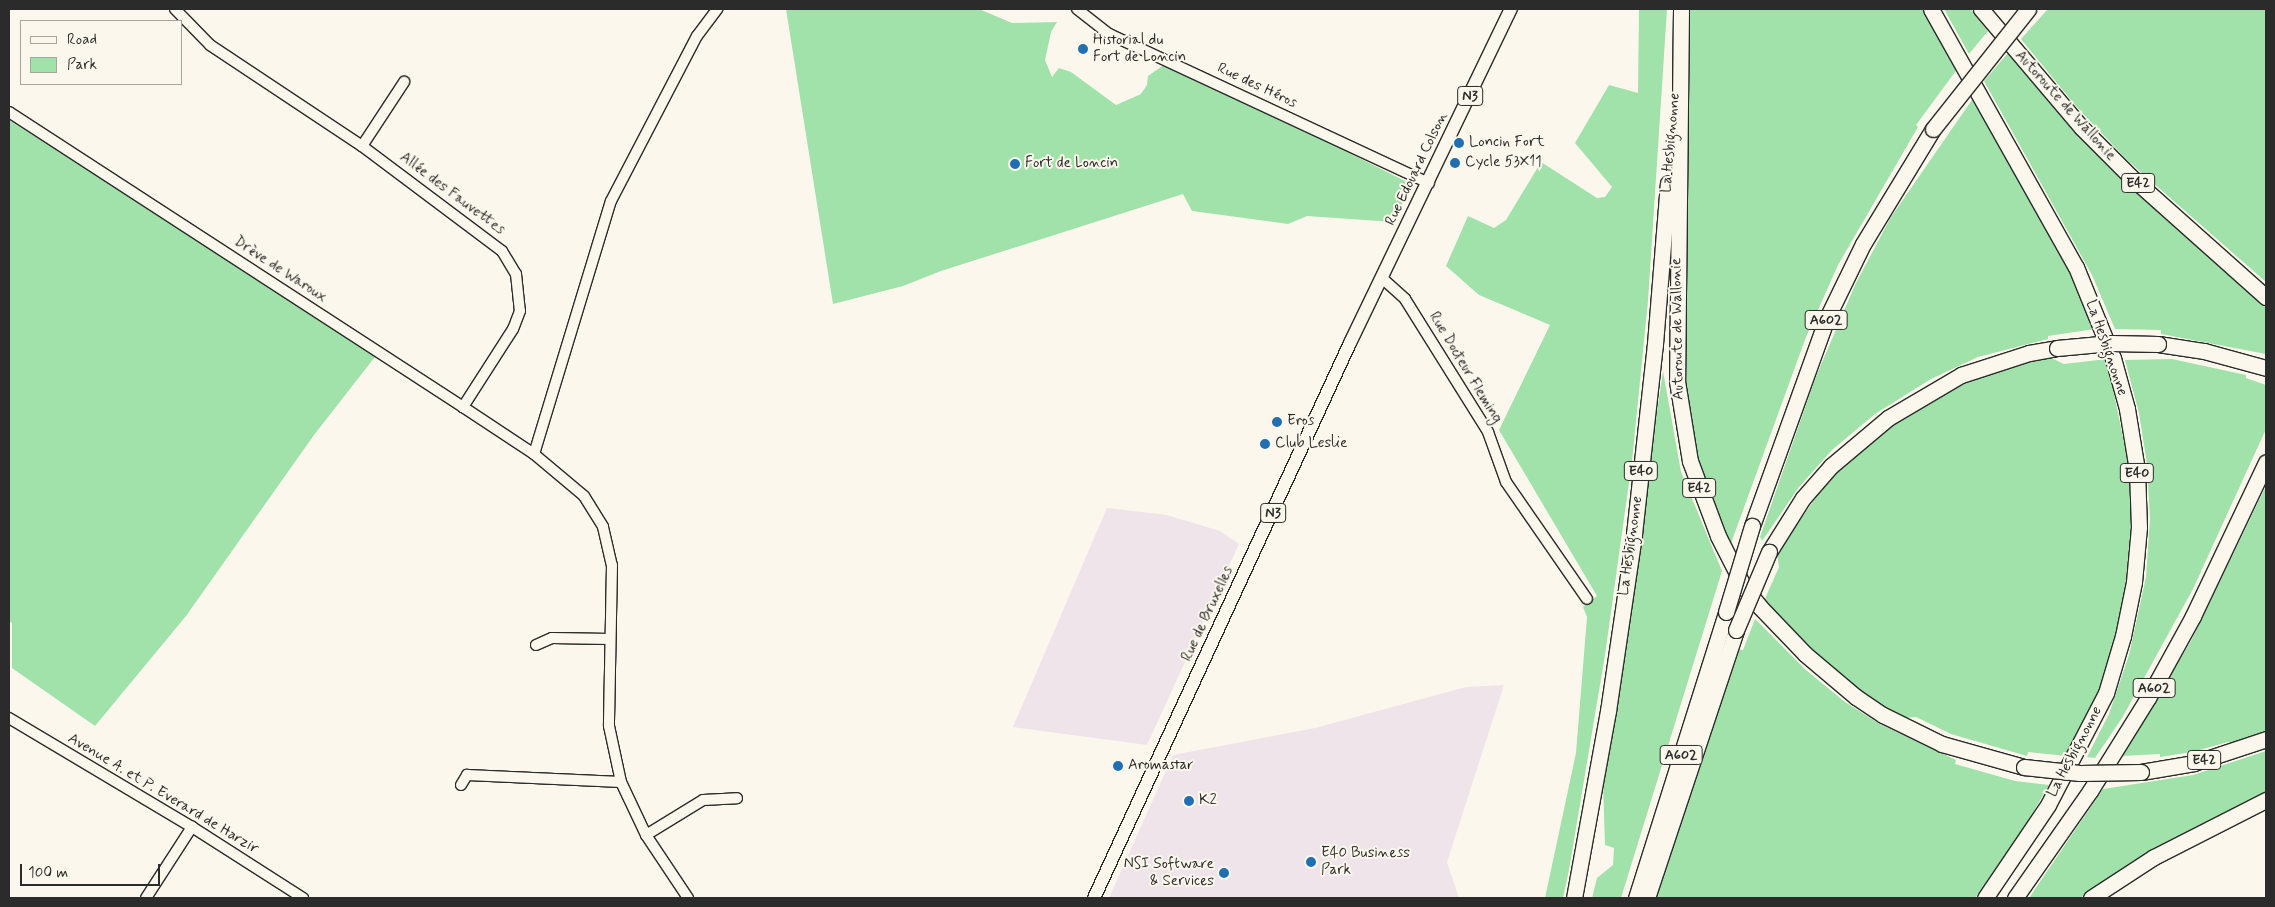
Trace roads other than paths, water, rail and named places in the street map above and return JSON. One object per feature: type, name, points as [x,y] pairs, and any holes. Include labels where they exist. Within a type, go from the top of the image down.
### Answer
[{"type":"highway","name":"E40","points":[[1680,9],[1680,41]]},
{"type":"highway","name":"La Hesbignonne","points":[[1932,9],[2076,267],[2113,358],[2127,409],[2137,470],[2139,527],[2134,582],[2124,636],[2106,693],[2048,804],[1984,898]]},
{"type":"highway","name":"Autoroute de Wallonie","points":[[1981,9],[2049,92],[2096,142],[2266,297]]},
{"type":"highway","name":"A602","points":[[1636,898],[1752,526],[1827,318],[1867,236],[1933,129],[2028,9]]},
{"type":"highway","name":"Autoroute de Wallonie","points":[[1680,41],[1677,381],[1690,461],[1718,536],[1744,587],[1760,607],[1805,654],[1856,697],[1883,715],[1942,744],[2024,767],[2080,773],[2141,772],[2194,763],[2266,740]]},
{"type":"highway","name":"La Hesbignonne","points":[[1574,898],[1608,711],[1634,534],[1655,344],[1680,41]]},
{"type":"highway","points":[[1647,898],[1736,630],[1769,552],[1803,498],[1831,466],[1888,418],[1961,375],[2029,353],[2057,348],[2111,343],[2158,344],[2204,350],[2260,366]]},
{"type":"highway","name":"A602","points":[[2015,898],[2090,791],[2148,698],[2193,616],[2266,462]]},
{"type":"highway","points":[[2091,898],[2154,858],[2266,800]]},
{"type":"main road","name":"Rue Edouard Colson","points":[[1350,343],[1383,279],[1511,9]]},
{"type":"main road","name":"Rue de Bruxelles","points":[[1094,898],[1350,343]]},
{"type":"street","name":"Allée des Fauvettes","points":[[175,9],[210,45],[362,146],[482,234],[502,251],[516,274],[520,311],[514,329],[463,407]]},
{"type":"street","points":[[534,454],[611,201],[697,36],[716,9]]},
{"type":"street","name":"Rue des Héros","points":[[1077,9],[1109,34],[1429,183]]},
{"type":"street","points":[[362,146],[404,82]]},
{"type":"street","name":"Drève de Waroux","points":[[9,112],[534,454],[584,496],[604,527],[612,566],[609,726],[621,782],[646,835],[688,898]]},
{"type":"street","name":"Rue Docteur Fleming","points":[[1383,279],[1405,299],[1488,432],[1506,482],[1587,598]]},
{"type":"street","points":[[536,645],[552,638],[610,639]]},
{"type":"street","name":"Avenue A. et P. Everard de Harzir","points":[[9,718],[192,827],[302,898]]},
{"type":"street","points":[[461,785],[467,775],[621,782]]},
{"type":"street","points":[[646,835],[703,800],[737,798]]},
{"type":"street","points":[[146,898],[192,827]]},
{"type":"place","name":"Historial du Fort de Loncin","points":[[1083,49]]},
{"type":"place","name":"Loncin Fort","points":[[1459,143]]},
{"type":"place","name":"Cycle 53X11","points":[[1455,163]]},
{"type":"place","name":"Fort de Loncin","points":[[1015,164]]},
{"type":"place","name":"Eros","points":[[1277,422]]},
{"type":"place","name":"Club Leslie","points":[[1265,444]]},
{"type":"place","name":"Aromastar","points":[[1118,766]]},
{"type":"place","name":"K2","points":[[1189,801]]},
{"type":"place","name":"E40 Business Park","points":[[1311,862]]},
{"type":"place","name":"NSI Software & Services","points":[[1224,873]]}]
